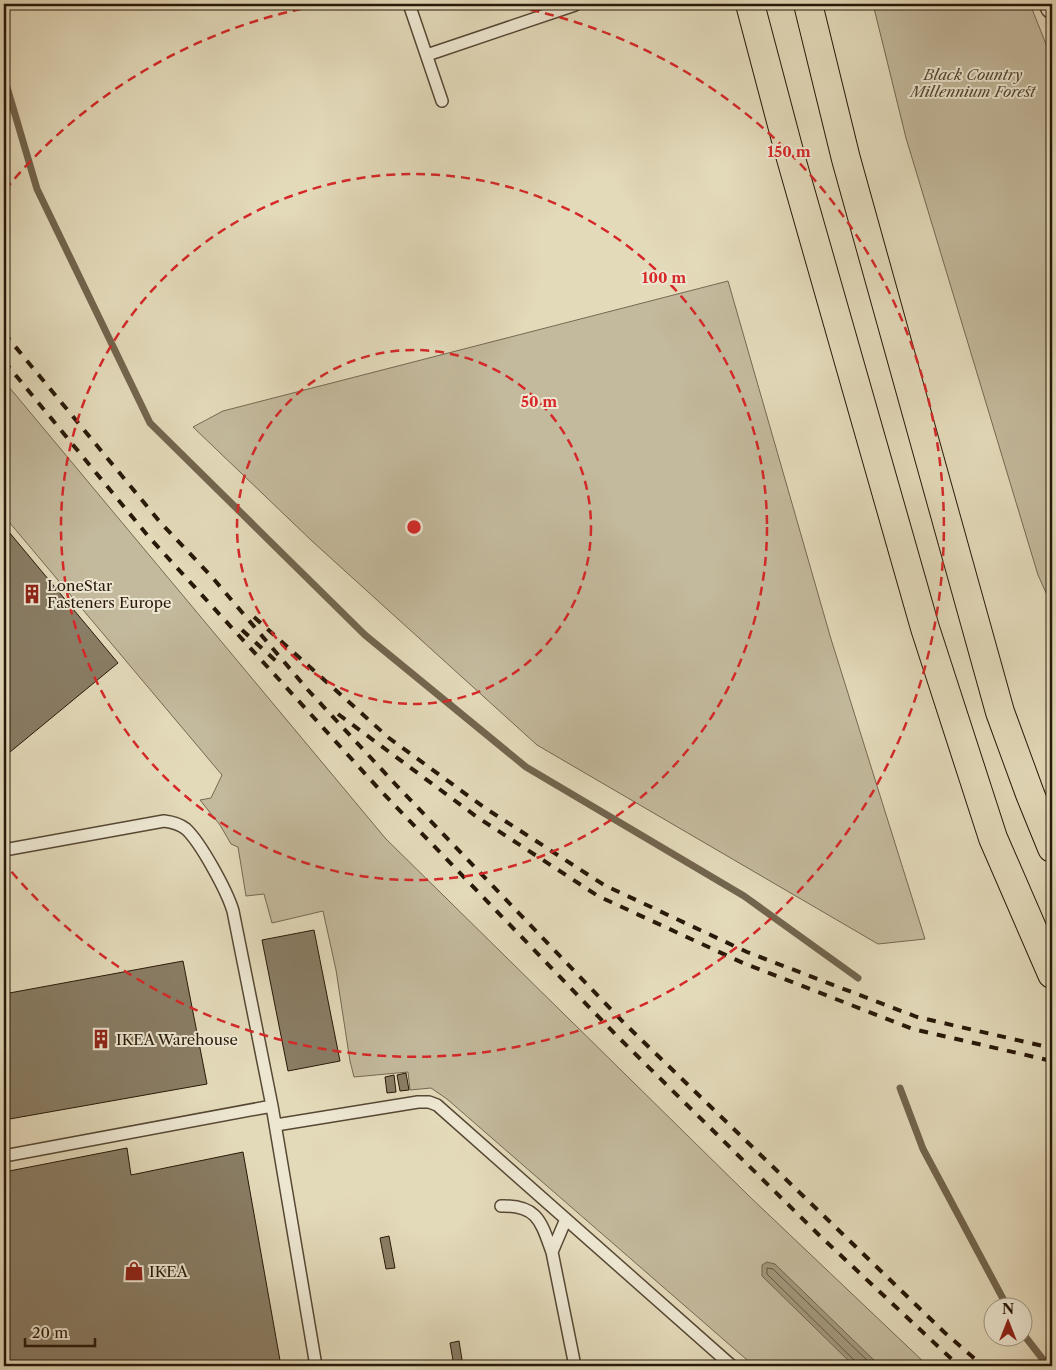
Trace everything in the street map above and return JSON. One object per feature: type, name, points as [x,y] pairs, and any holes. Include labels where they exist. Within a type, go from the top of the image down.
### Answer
[{"type":"highway","points":[[750,4],[790,155],[925,628],[993,838],[1052,974]]},
{"type":"highway","points":[[808,4],[846,158],[1000,712],[1052,848]]},
{"type":"lane","points":[[410,4],[442,101]]},
{"type":"lane","points":[[427,55],[575,5]]},
{"type":"lane","points":[[4,850],[164,821],[186,829],[202,852],[230,899],[276,1125],[316,1366]]},
{"type":"lane","points":[[276,1125],[429,1102],[444,1110],[732,1366]]},
{"type":"lane","points":[[4,1156],[272,1106]]},
{"type":"lane","points":[[501,1206],[522,1207],[531,1212],[542,1226],[552,1252],[575,1366]]},
{"type":"lane","points":[[552,1252],[566,1219]]},
{"type":"green space","name":"Black Country Millennium Forest","points":[[873,4],[1030,4],[1052,59],[1052,606],[1038,575],[906,138]]},
{"type":"green space","points":[[728,281],[831,639],[925,939],[878,944],[537,745],[313,542],[193,427],[223,411]]},
{"type":"green space","points":[[4,381],[386,839],[749,1196],[928,1366],[754,1366],[447,1099],[431,1088],[410,1090],[408,1072],[354,1077],[336,970],[323,911],[272,923],[264,894],[246,896],[238,847],[231,844],[220,825],[200,800],[211,798],[222,775],[4,516]]},
{"type":"water","points":[[767,1262],[775,1264],[880,1366],[854,1366],[762,1276],[762,1265]]},
{"type":"building","name":"LoneStar Fasteners Europe","points":[[4,526],[118,663],[4,757]]},
{"type":"building","points":[[314,930],[340,1061],[288,1071],[262,940]]},
{"type":"building","name":"IKEA Warehouse","points":[[183,961],[207,1084],[4,1120],[4,994]]},
{"type":"building","points":[[406,1073],[409,1090],[400,1091],[397,1075]]},
{"type":"building","points":[[394,1075],[396,1092],[387,1093],[385,1077]]},
{"type":"building","name":"IKEA","points":[[127,1148],[131,1175],[243,1152],[281,1366],[4,1366],[4,1172]]},
{"type":"building","points":[[389,1236],[395,1268],[386,1269],[380,1238]]},
{"type":"building","points":[[459,1341],[463,1366],[454,1366],[450,1343]]},
{"type":"waterway","points":[[4,77],[37,189],[150,423],[365,635],[526,767],[744,896],[858,978]]},
{"type":"waterway","points":[[900,1088],[923,1149],[1003,1298]]},
{"type":"waterway","points":[[1034,1348],[1048,1366]]},
{"type":"railway","points":[[4,333],[160,522],[212,577],[308,690],[397,786],[625,1024],[944,1332],[983,1366]]},
{"type":"railway","points":[[4,361],[148,536],[379,789],[616,1035],[819,1235],[959,1366]]},
{"type":"railway","points":[[254,617],[389,738],[485,808],[604,885],[747,952],[917,1017],[1052,1048]]},
{"type":"railway","points":[[242,630],[277,662]]},
{"type":"railway","points":[[338,714],[477,817],[598,896],[743,963],[913,1029],[1052,1061]]},
{"type":"place","name":"LoneStar Fasteners Europe","points":[[32,594]]},
{"type":"place","name":"IKEA Warehouse","points":[[101,1039]]},
{"type":"place","name":"IKEA","points":[[134,1271]]}]
